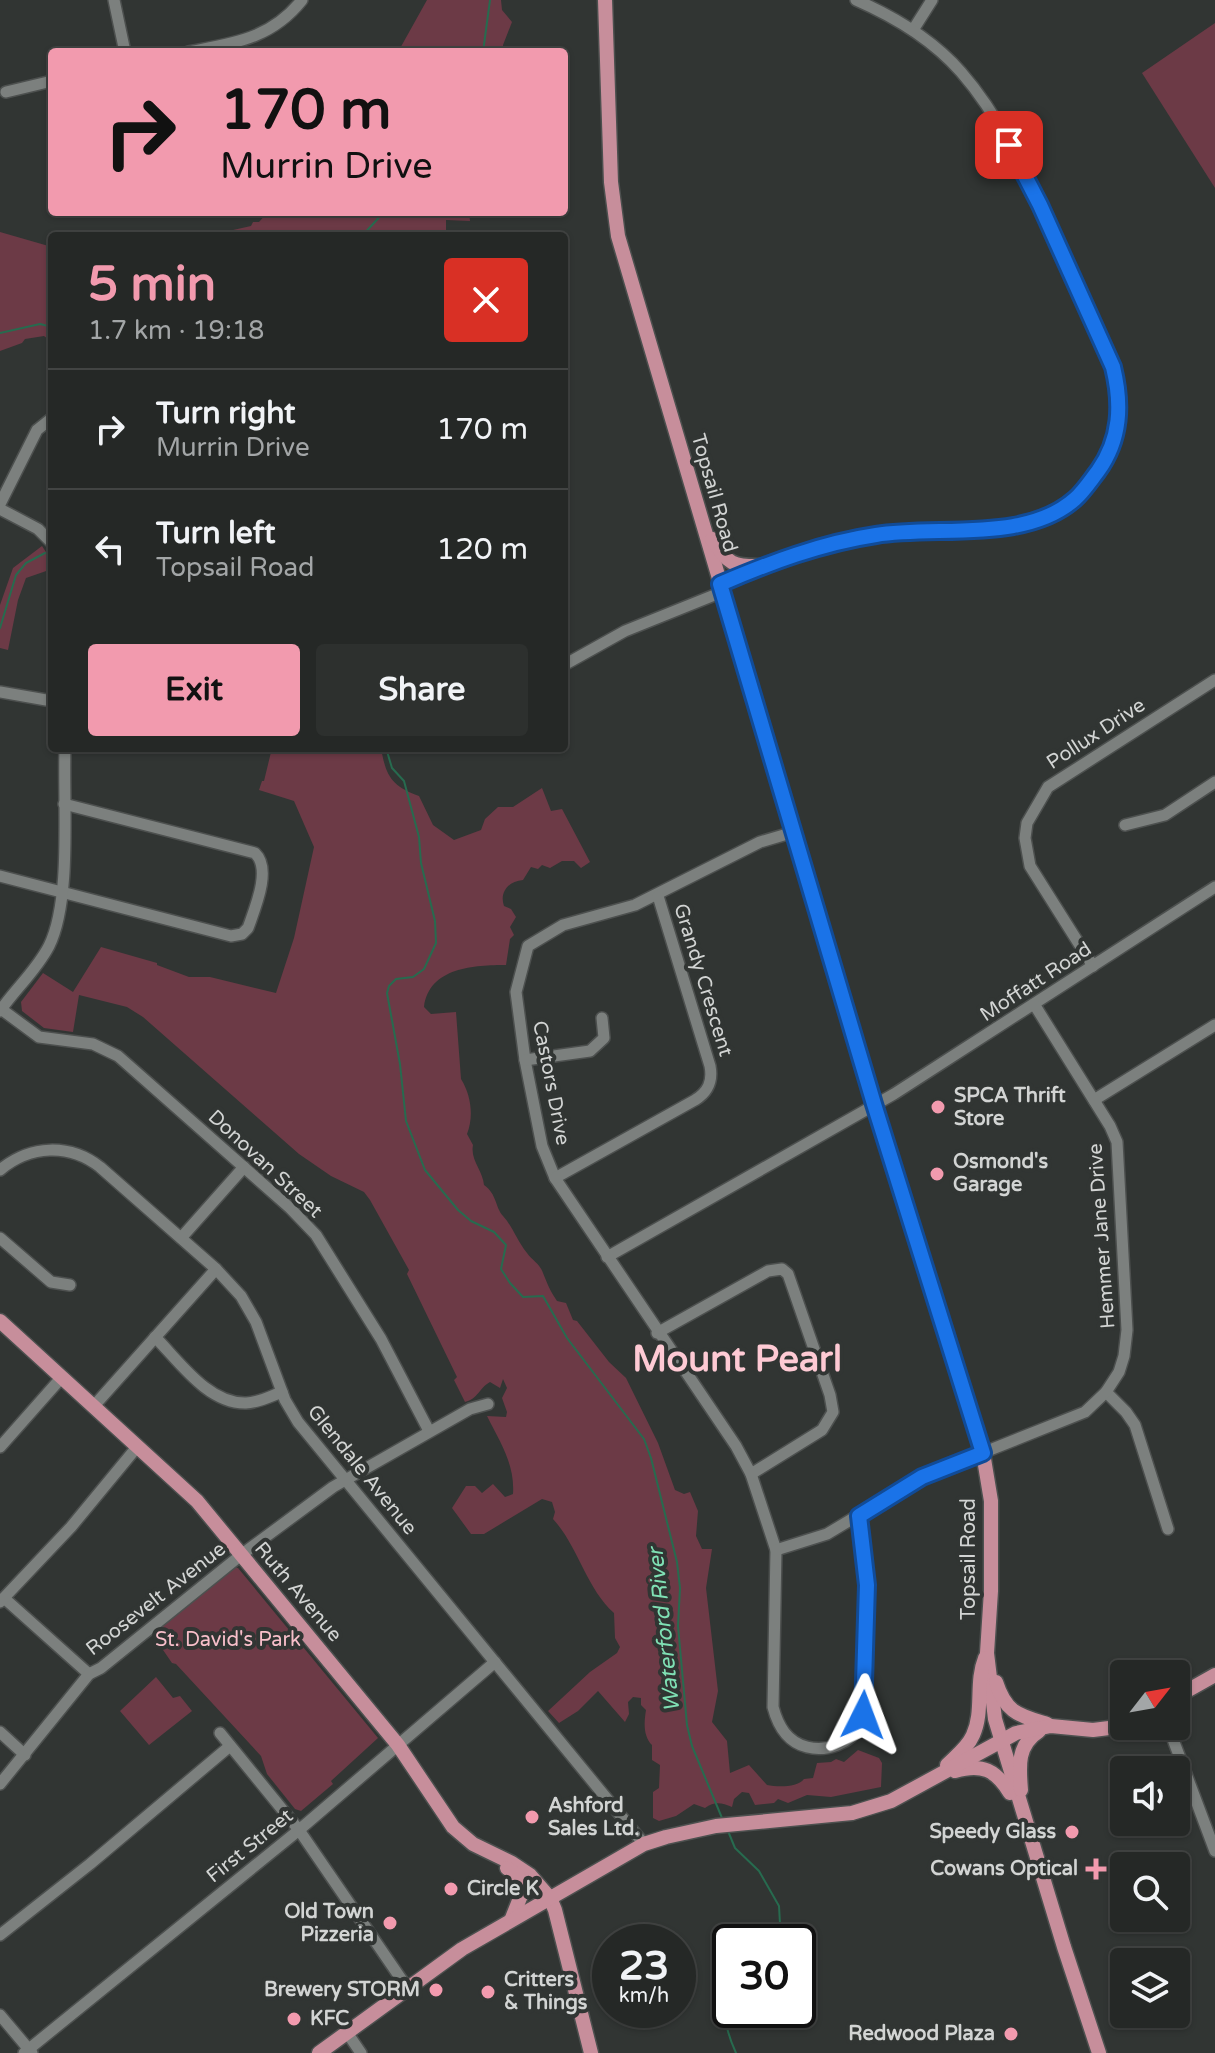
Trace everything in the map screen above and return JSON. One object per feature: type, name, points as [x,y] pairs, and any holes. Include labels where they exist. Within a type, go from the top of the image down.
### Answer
[{"type":"main road","name":"Topsail Road","points":[[605,0],[611,182],[618,236],[874,1104],[983,1453],[991,1501],[987,1653],[994,1710],[1000,1740],[1099,2053]]},
{"type":"main road","points":[[706,530],[727,561],[742,566],[763,566]]},
{"type":"main road","name":"Ruth Avenue","points":[[0,1321],[197,1501],[398,1745],[453,1827],[485,1850],[521,1868],[550,1898]]},
{"type":"main road","points":[[987,1653],[999,1693],[1012,1711],[1051,1726],[1093,1730],[1110,1728]]},
{"type":"main road","points":[[936,1777],[973,1735],[978,1711],[978,1680],[987,1653]]},
{"type":"main road","points":[[1190,1689],[1215,1675]]},
{"type":"main road","points":[[319,2053],[462,1949],[644,1844],[736,1823],[852,1813],[891,1801],[1016,1733],[1051,1726]]},
{"type":"main road","points":[[1023,1814],[1019,1767],[1022,1750],[1029,1738],[1051,1726]]},
{"type":"main road","points":[[936,1777],[974,1767],[994,1771],[1023,1814]]},
{"type":"main road","points":[[485,1850],[522,1882],[523,1894],[512,1918]]},
{"type":"main road","points":[[550,1898],[591,2053]]},
{"type":"street","points":[[114,0],[124,48]]},
{"type":"street","points":[[205,48],[263,34],[283,21],[302,0]]},
{"type":"street","points":[[568,663],[625,631],[763,566],[872,535],[1010,526],[1048,517],[1076,499],[1101,467],[1113,445],[1119,420],[1119,394],[1113,367],[1040,205],[999,126],[950,60],[913,30],[856,0]]},
{"type":"street","points":[[913,30],[932,0]]},
{"type":"street","points":[[6,92],[48,82]]},
{"type":"street","points":[[48,421],[37,430],[0,506],[38,529],[48,539]]},
{"type":"street","name":"Pollux Drive","points":[[1093,966],[1030,866],[1025,838],[1027,823],[1048,787],[1215,680]]},
{"type":"street","points":[[0,692],[48,700]]},
{"type":"street","points":[[0,1010],[36,968],[56,928],[62,892],[65,752]]},
{"type":"street","points":[[1125,825],[1165,815],[1215,782]]},
{"type":"street","points":[[0,876],[235,936],[248,928],[264,866],[259,856],[251,850],[64,804]]},
{"type":"street","name":"Castors Drive","points":[[794,832],[760,842],[658,896],[563,925],[528,946],[516,992],[525,1060],[542,1146],[555,1178],[736,1446],[751,1474],[776,1550],[775,1714],[782,1729],[794,1742],[810,1748],[828,1748],[851,1738],[860,1724],[864,1707],[867,1585],[859,1516]]},
{"type":"street","name":"Moffatt Road","points":[[607,1257],[894,1094],[1215,887]]},
{"type":"street","name":"Grandy Crescent","points":[[555,1178],[695,1100],[710,1083],[710,1066],[658,896]]},
{"type":"street","name":"Hemmer Jane Drive","points":[[776,1550],[827,1534],[922,1477],[1078,1415],[1106,1392],[1122,1365],[1127,1330],[1117,1142],[1034,1004]]},
{"type":"street","name":"Donovan Street","points":[[0,1010],[39,1037],[93,1044],[111,1051],[297,1214],[329,1252],[381,1339],[429,1431]]},
{"type":"street","points":[[525,1060],[594,1049],[604,1038],[602,1018]]},
{"type":"street","points":[[1094,1100],[1215,1025]]},
{"type":"street","name":"Glendale Avenue","points":[[0,1170],[20,1156],[39,1151],[59,1150],[79,1154],[100,1167],[235,1288],[252,1313],[282,1392],[298,1422],[644,1844]]},
{"type":"street","points":[[181,1238],[244,1167]]},
{"type":"street","points":[[0,1238],[51,1282],[70,1285]]},
{"type":"street","points":[[93,1407],[216,1269]]},
{"type":"street","points":[[657,1333],[768,1271],[782,1269],[788,1274],[830,1395],[833,1412],[822,1430],[751,1474]]},
{"type":"street","points":[[155,1337],[207,1388],[224,1399],[251,1403],[282,1392]]},
{"type":"street","points":[[0,1447],[62,1377]]},
{"type":"street","points":[[1106,1392],[1135,1425],[1168,1529]]},
{"type":"street","name":"Roosevelt Avenue","points":[[0,1784],[89,1674],[101,1668],[241,1555],[345,1479],[470,1409],[488,1404]]},
{"type":"street","points":[[89,1674],[2,1600],[71,1527],[137,1447]]},
{"type":"street","name":"First Street","points":[[28,2052],[299,1830],[495,1662]]},
{"type":"street","points":[[0,1732],[25,1755]]},
{"type":"street","points":[[220,1733],[299,1830],[408,1989]]},
{"type":"street","points":[[1173,1740],[1215,1851]]},
{"type":"street","points":[[0,1935],[230,1746]]},
{"type":"street","points":[[0,2015],[28,2052]]},
{"type":"street","points":[[348,2034],[361,2053]]},
{"type":"green space","points":[[427,0],[501,0],[502,10],[512,22],[503,48],[400,48]]},
{"type":"green space","points":[[1215,23],[1215,188],[1142,73]]},
{"type":"green space","points":[[264,216],[469,216],[470,221],[446,220],[446,232],[224,232],[259,222]]},
{"type":"green space","points":[[0,232],[48,246],[48,339],[44,336],[25,339],[0,351]]},
{"type":"green space","points":[[42,546],[48,555],[48,570],[26,578],[18,600],[8,650],[0,648],[0,605],[13,568]]},
{"type":"green space","points":[[271,752],[382,752],[388,773],[396,784],[419,796],[433,825],[454,840],[481,830],[485,819],[498,807],[513,807],[542,788],[551,811],[562,809],[590,862],[581,868],[574,861],[562,861],[550,868],[542,865],[538,869],[531,867],[523,880],[510,885],[504,892],[503,901],[516,917],[510,927],[514,935],[510,939],[506,965],[468,968],[444,976],[428,994],[424,1007],[431,1014],[456,1012],[461,1079],[470,1106],[467,1134],[484,1185],[524,1248],[540,1267],[557,1301],[566,1303],[573,1320],[626,1378],[658,1443],[675,1490],[684,1494],[690,1492],[698,1511],[696,1536],[702,1549],[712,1549],[706,1588],[718,1691],[712,1722],[727,1741],[730,1773],[749,1765],[767,1785],[792,1785],[813,1778],[817,1763],[836,1759],[844,1762],[858,1750],[879,1758],[882,1763],[881,1787],[831,1797],[807,1795],[788,1803],[778,1799],[774,1803],[755,1805],[749,1793],[742,1792],[734,1799],[732,1807],[718,1803],[705,1808],[694,1804],[676,1816],[659,1821],[653,1818],[653,1792],[659,1788],[660,1765],[652,1760],[652,1745],[645,1729],[646,1710],[641,1705],[641,1698],[633,1697],[628,1702],[629,1714],[625,1722],[598,1691],[578,1711],[559,1723],[548,1711],[590,1672],[617,1653],[620,1647],[615,1638],[614,1613],[596,1592],[553,1519],[555,1512],[552,1502],[542,1499],[484,1534],[471,1534],[452,1508],[466,1486],[475,1486],[482,1493],[493,1484],[505,1497],[513,1494],[509,1463],[487,1416],[506,1417],[502,1398],[507,1388],[503,1379],[500,1388],[490,1382],[465,1402],[454,1380],[457,1377],[407,1274],[409,1270],[364,1192],[331,1176],[299,1154],[143,1017],[127,1007],[79,995],[73,1032],[44,1028],[22,1011],[21,1002],[43,973],[73,992],[101,947],[157,963],[189,977],[210,977],[276,993],[294,938],[314,847],[294,801],[259,790]]},
{"type":"green space","name":"St. David's Park","points":[[233,1567],[238,1568],[378,1738],[331,1781],[333,1784],[301,1811],[295,1809],[267,1774],[261,1756],[172,1663],[152,1634],[154,1629]]},
{"type":"green space","points":[[156,1677],[173,1698],[180,1696],[192,1711],[149,1745],[120,1711]]},
{"type":"waterway","name":"Waterford River","points":[[484,48],[490,0]]},
{"type":"waterway","name":"Waterford River","points":[[366,232],[380,216]]},
{"type":"waterway","points":[[0,333],[40,324],[48,326]]},
{"type":"waterway","points":[[0,628],[16,575],[26,563],[45,553]]},
{"type":"waterway","name":"Waterford River","points":[[387,752],[392,768],[404,781],[419,837],[421,863],[435,921],[436,943],[424,969],[413,977],[396,979],[387,993],[400,1064],[406,1121],[425,1170],[458,1210],[471,1221],[494,1232],[506,1245],[501,1269],[510,1283],[523,1297],[543,1296],[567,1338],[644,1439],[677,1562],[680,1588],[678,1626],[687,1725],[692,1746],[722,1818]]},
{"type":"waterway","name":"Waterford River","points":[[728,1831],[735,1848],[759,1871],[779,1906],[780,1924]]},
{"type":"waterway","name":"Waterford River","points":[[728,2028],[736,2053]]},
{"type":"place","name":"SPCA Thrift Store","points":[[938,1107]]},
{"type":"place","name":"Osmond's Garage","points":[[937,1174]]},
{"type":"place","name":"Ashford Sales Ltd.","points":[[532,1817]]},
{"type":"place","name":"Speedy Glass","points":[[1072,1832]]},
{"type":"place","name":"Cowans Optical","points":[[1096,1869]]},
{"type":"place","name":"Circle K","points":[[451,1889]]},
{"type":"place","name":"Old Town Pizzeria","points":[[390,1923]]},
{"type":"place","name":"Brewery STORM","points":[[436,1990]]},
{"type":"place","name":"Critters & Things","points":[[488,1992]]},
{"type":"place","name":"KFC","points":[[294,2019]]},
{"type":"place","name":"Redwood Plaza","points":[[1011,2034]]},
{"type":"district","name":"Mount Pearl","points":[[737,1359]]},
{"type":"route","points":[[863,1715],[867,1585],[859,1516],[922,1477],[983,1453],[874,1104],[720,584],[763,566],[872,535],[1010,526],[1048,517],[1076,499],[1101,467],[1113,445],[1119,420],[1119,394],[1113,367],[1040,205],[1009,145]]}]
